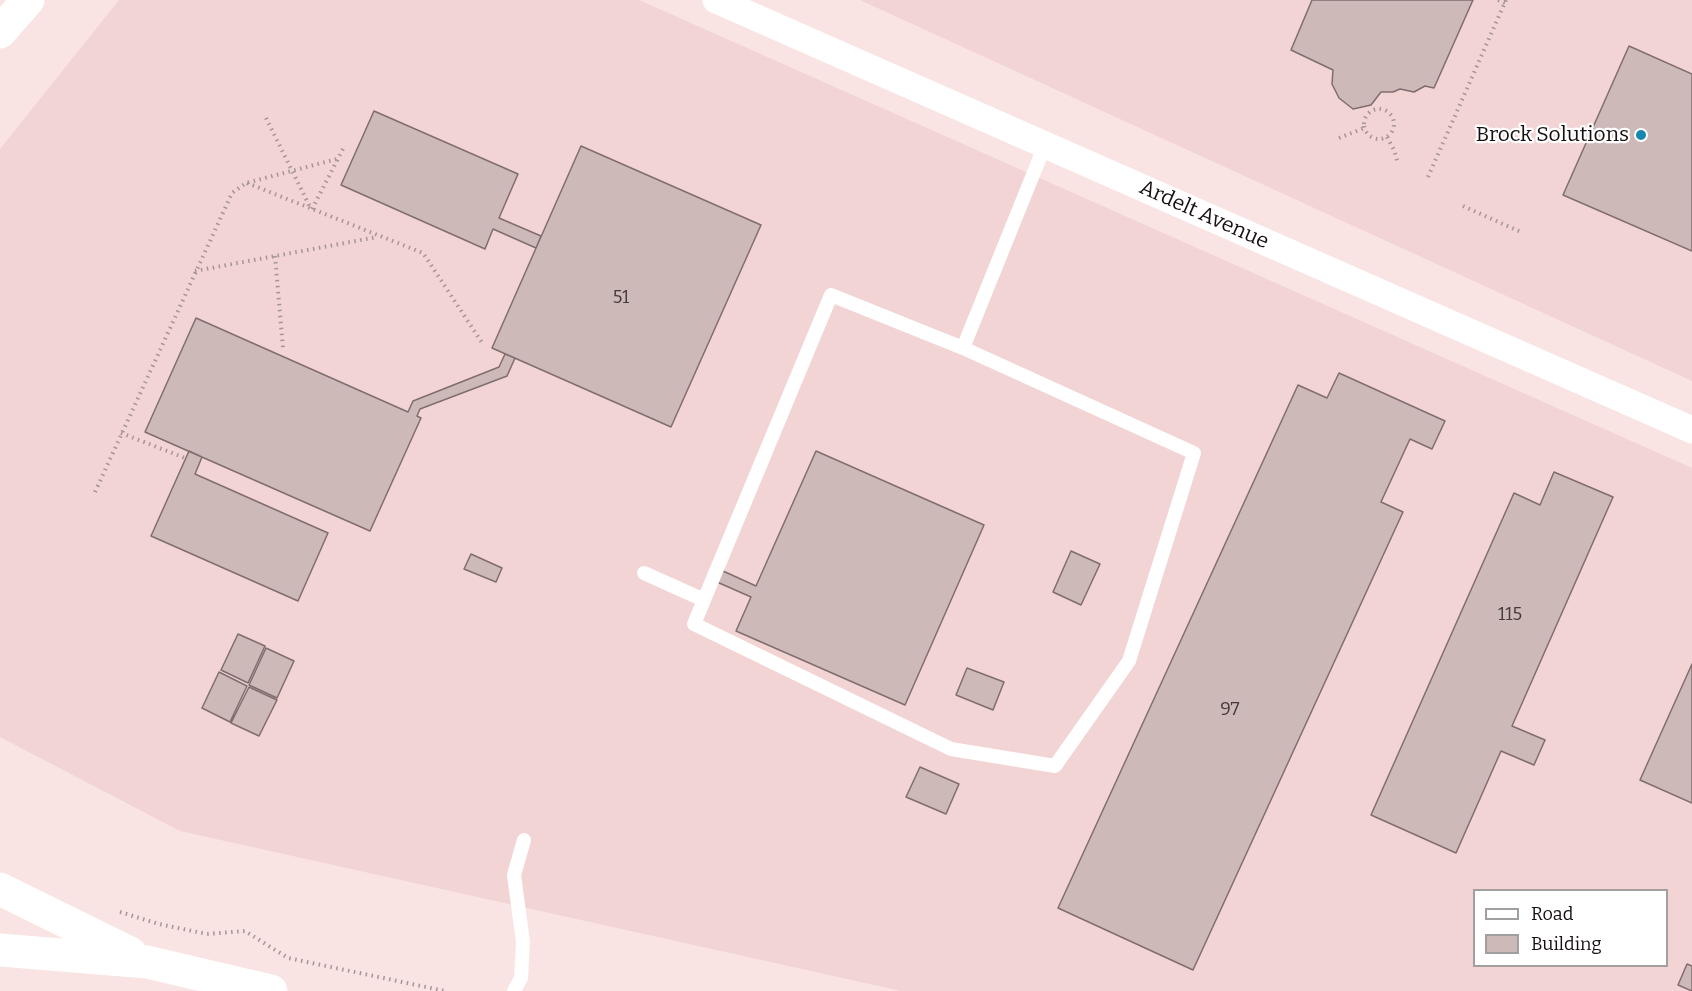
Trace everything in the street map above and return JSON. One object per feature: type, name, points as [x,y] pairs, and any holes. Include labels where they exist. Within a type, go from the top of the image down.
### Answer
[{"type":"main road","points":[[0,32],[28,0]]},
{"type":"main road","points":[[0,889],[147,962]]},
{"type":"main road","points":[[0,950],[147,962],[271,991]]},
{"type":"street","name":"Ardelt Avenue","points":[[716,0],[1692,430]]},
{"type":"lane","points":[[963,348],[1045,145]]},
{"type":"lane","points":[[831,295],[963,348],[1194,453],[1129,661],[1055,766],[951,749],[694,624],[831,295]]},
{"type":"lane","points":[[644,573],[704,600]]},
{"type":"lane","points":[[514,991],[521,978],[523,942],[514,875],[524,840]]},
{"type":"path","points":[[1428,177],[1506,2],[1498,0]]},
{"type":"path","points":[[1371,105],[1373,110]]},
{"type":"path","points":[[1384,109],[1393,121],[1393,130],[1387,137],[1377,138],[1364,128],[1364,120],[1373,110],[1384,109]]},
{"type":"path","points":[[266,118],[311,210]]},
{"type":"path","points":[[1339,138],[1364,128]]},
{"type":"path","points":[[1387,137],[1398,164]]},
{"type":"path","points":[[311,210],[343,149]]},
{"type":"path","points":[[95,492],[232,193],[246,183],[337,159]]},
{"type":"path","points":[[246,183],[423,253],[483,344]]},
{"type":"path","points":[[1463,206],[1523,233]]},
{"type":"path","points":[[194,272],[378,237]]},
{"type":"path","points":[[275,256],[283,348]]},
{"type":"path","points":[[121,433],[185,458]]},
{"type":"path","points":[[116,911],[159,924],[207,934],[245,931],[288,958],[445,991]]},
{"type":"shaded area","points":[[119,0],[639,0],[1692,468],[1692,991],[901,991],[180,831],[0,737],[0,149]]},
{"type":"shaded area","points":[[860,0],[1692,0],[1692,381],[1203,157]]},
{"type":"building","name":"Brock Solutions","points":[[1312,0],[1473,0],[1434,88],[1425,86],[1414,92],[1400,89],[1393,92],[1381,92],[1371,105],[1353,109],[1339,98],[1332,84],[1333,70],[1291,50]]},
{"type":"building","name":"Brock Solutions","points":[[1629,46],[1692,74],[1692,251],[1563,195]]},
{"type":"building","points":[[374,111],[518,174],[499,218],[541,236],[536,248],[493,229],[485,249],[341,185]]},
{"type":"building","points":[[581,146],[761,225],[671,427],[492,348]]},
{"type":"building","points":[[196,318],[408,412],[413,401],[499,367],[505,354],[515,358],[507,376],[420,409],[417,416],[421,418],[370,531],[145,432]]},
{"type":"building","points":[[1339,373],[1445,421],[1432,449],[1410,439],[1381,502],[1403,512],[1193,970],[1058,908],[1298,385],[1327,398]]},
{"type":"building","points":[[189,451],[202,457],[195,474],[328,533],[298,601],[151,536]]},
{"type":"building","points":[[816,451],[984,525],[905,705],[736,631],[751,597],[717,582],[723,571],[756,586]]},
{"type":"building","points":[[1554,472],[1613,497],[1512,726],[1545,740],[1534,765],[1501,751],[1456,853],[1371,815],[1514,493],[1540,505]]},
{"type":"building","points":[[1071,551],[1100,564],[1081,605],[1053,592]]},
{"type":"building","points":[[471,554],[502,568],[496,582],[464,569]]},
{"type":"building","points":[[238,634],[265,646],[248,683],[221,670]]},
{"type":"building","points":[[266,648],[294,661],[277,698],[249,685]]},
{"type":"building","points":[[1692,664],[1692,803],[1640,780]]},
{"type":"building","points":[[967,668],[1004,682],[993,710],[956,695]]},
{"type":"building","points":[[219,672],[247,686],[230,722],[202,708]]},
{"type":"building","points":[[249,687],[277,700],[259,736],[231,723]]},
{"type":"building","points":[[920,767],[959,784],[946,814],[906,797]]},
{"type":"building","points":[[1687,964],[1692,966],[1692,991],[1678,985]]},
{"type":"place","name":"Brock Solutions","points":[[1641,135]]}]
